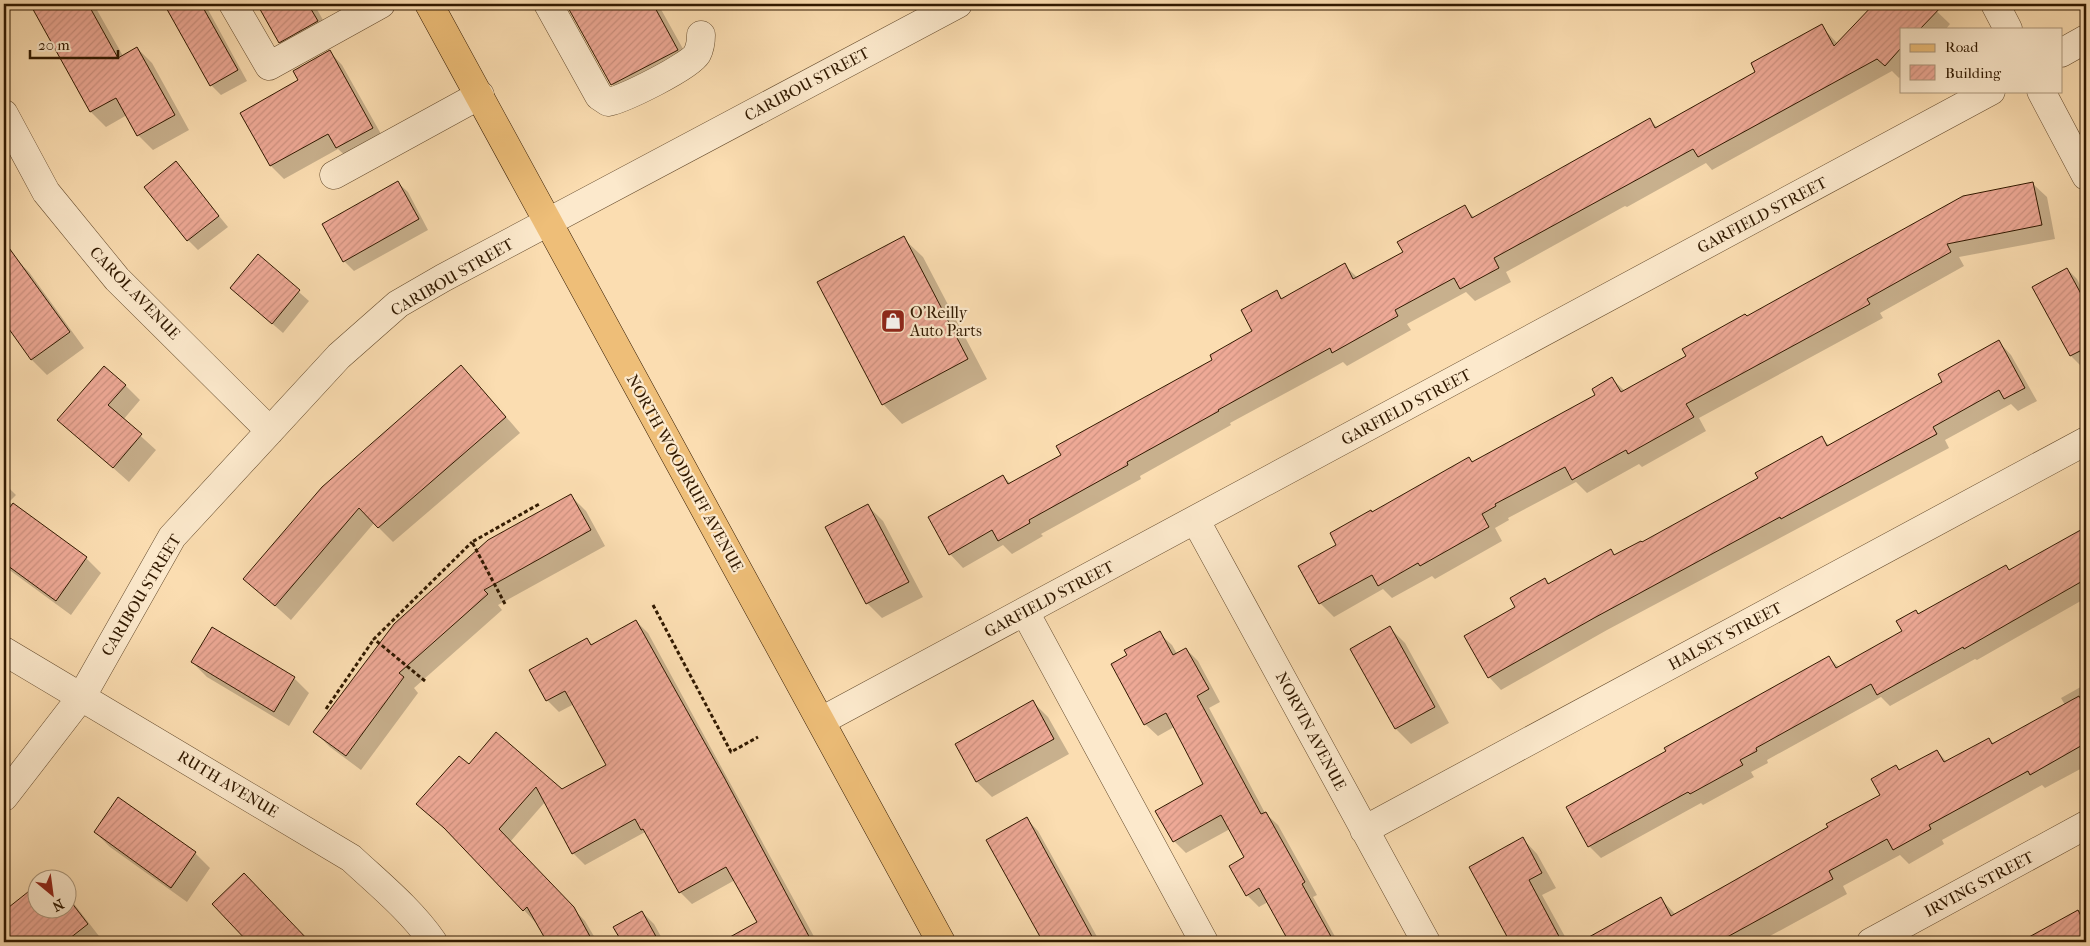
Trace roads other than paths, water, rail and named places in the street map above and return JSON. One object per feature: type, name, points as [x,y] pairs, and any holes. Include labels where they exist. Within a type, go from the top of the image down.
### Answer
[{"type":"main road","name":"NORTH WOODRUFF AVENUE","points":[[429,4],[941,942]]},
{"type":"street","points":[[234,4],[269,66],[381,4]]},
{"type":"street","points":[[548,4],[599,96],[608,102],[626,96],[688,63],[697,54],[701,34]]},
{"type":"street","name":"CARIBOU STREET","points":[[4,797],[82,696],[172,537],[339,356],[398,304],[958,4]]},
{"type":"street","points":[[1995,4],[2007,28]]},
{"type":"street","points":[[2062,52],[2086,39]]},
{"type":"street","name":"GARFIELD STREET","points":[[821,722],[1989,92]]},
{"type":"street","points":[[2042,92],[2086,176]]},
{"type":"street","points":[[334,175],[480,95]]},
{"type":"street","name":"CAROL AVENUE","points":[[4,114],[46,192],[117,279],[270,431]]},
{"type":"street","name":"HALSEY STREET","points":[[1364,830],[2086,441]]},
{"type":"street","name":"NORVIN AVENUE","points":[[1196,520],[1426,942]]},
{"type":"street","points":[[1025,612],[1204,942]]},
{"type":"street","name":"RUTH AVENUE","points":[[4,651],[351,858],[423,937]]},
{"type":"street","name":"IRVING STREET","points":[[1871,942],[2086,825]]},
{"type":"place","name":"O'Reilly Auto Parts","points":[[893,321]]}]
